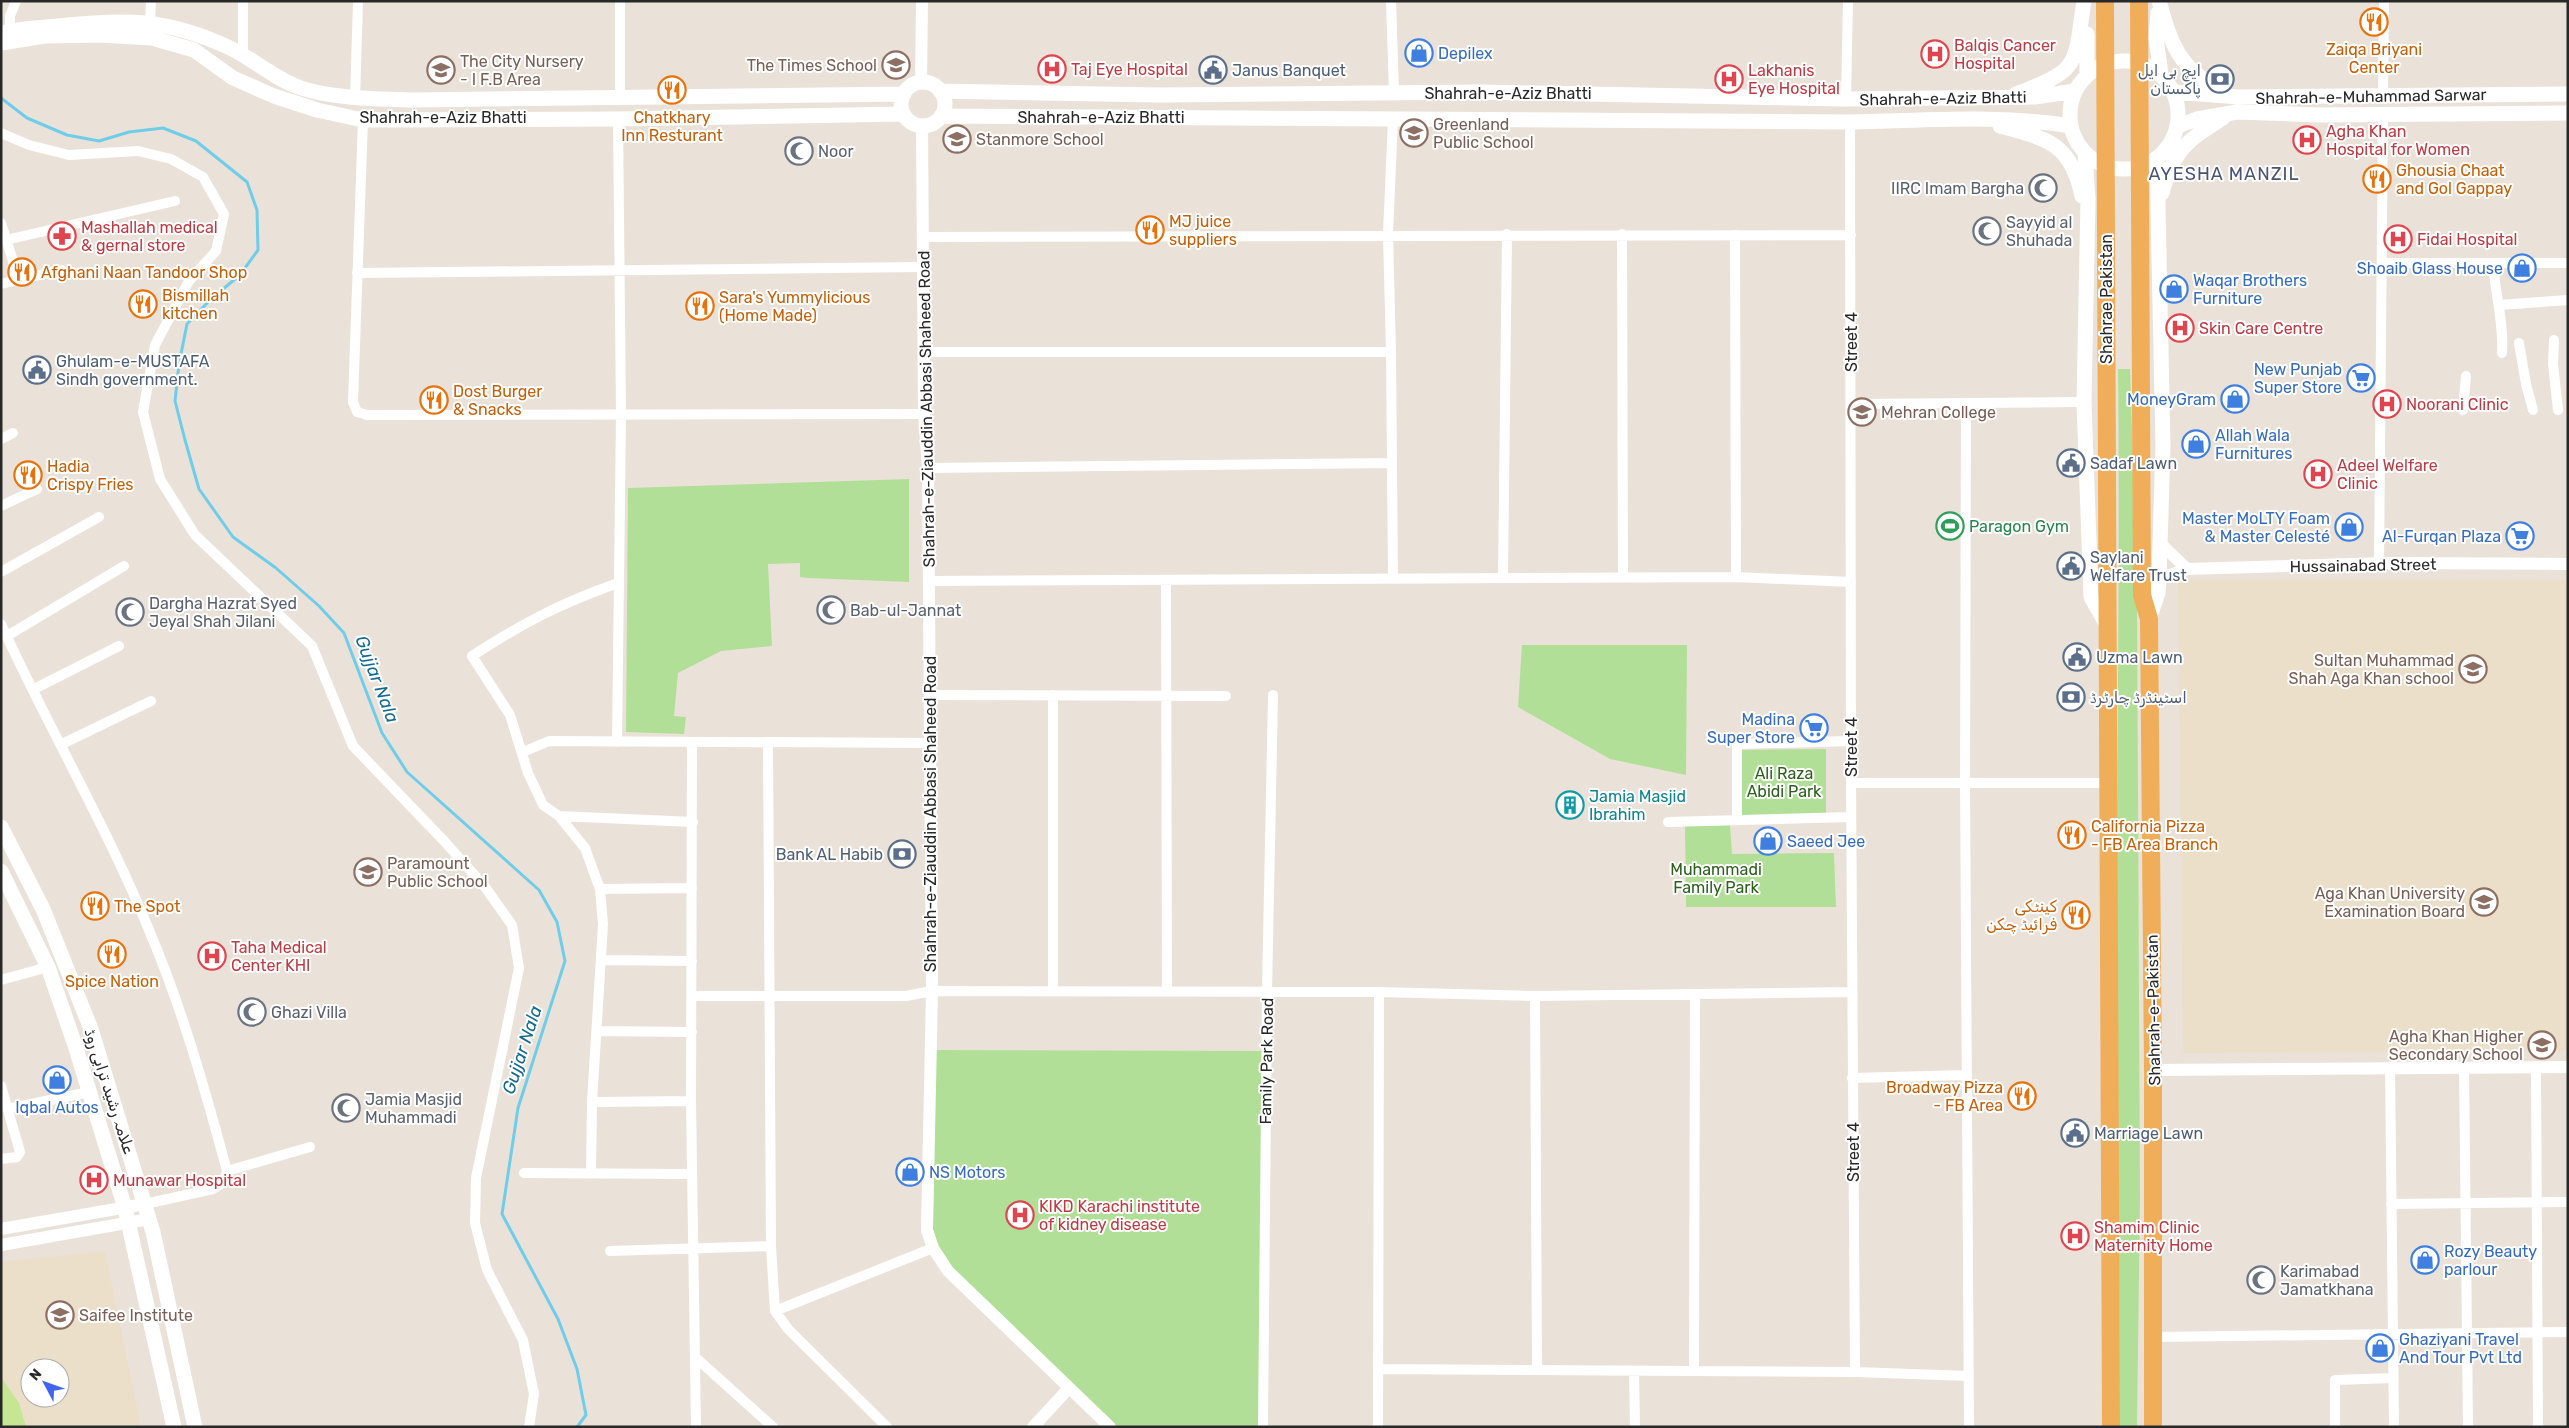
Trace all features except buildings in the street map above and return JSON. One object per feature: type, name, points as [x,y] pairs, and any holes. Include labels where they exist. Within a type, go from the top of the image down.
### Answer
[{"type":"highway","name":"Shahrae Pakistan","points":[[2105,1],[2107,598],[2109,629]]},
{"type":"highway","name":"Shahrah-e-Pakistan","points":[[2139,1],[2142,595],[2149,619],[2153,1070],[2153,1427]]},
{"type":"highway","points":[[2109,629],[2112,1427]]},
{"type":"main road","points":[[2085,1],[2087,75]]},
{"type":"main road","points":[[2005,98],[2050,80],[2069,66],[2078,48],[2085,1]]},
{"type":"main road","points":[[2159,1],[2156,38],[2161,74]]},
{"type":"main road","points":[[2159,1],[2176,52],[2206,83],[2229,96]]},
{"type":"main road","name":"Shahrah-e-Aziz Bhatti","points":[[4,36],[106,21],[150,22],[198,34],[242,55],[272,75],[302,88],[355,98],[415,100],[904,94]]},
{"type":"main road","name":"Shahrah-e-Aziz Bhatti","points":[[4,36],[100,35],[152,38],[194,50],[233,78],[274,96],[317,110],[364,120],[618,119],[903,114]]},
{"type":"main road","points":[[2116,61],[2132,61],[2147,65],[2161,74],[2174,92],[2179,108],[2178,126],[2170,144],[2157,159],[2133,169],[2120,169],[2107,167],[2086,154],[2076,141],[2071,126],[2071,102],[2087,75],[2100,66],[2116,61]]},
{"type":"main road","points":[[921,83],[931,84],[940,91],[944,99],[941,116],[936,121],[922,126],[911,123],[903,114],[901,103],[904,94],[911,86],[921,83]]},
{"type":"main road","name":"Shahrah-e-Aziz Bhatti","points":[[940,91],[1159,95],[1490,92],[1846,99],[2035,97],[2076,91]]},
{"type":"main road","name":"Shahrah-e-Muhammad Sarwar","points":[[2174,92],[2229,96],[2568,94]]},
{"type":"main road","points":[[2159,207],[2174,159],[2189,140],[2229,113]]},
{"type":"main road","name":"Shahrah-e-Muhammad Sarwar","points":[[2178,126],[2229,113],[2568,113]]},
{"type":"main road","name":"Shahrah-e-Aziz Bhatti","points":[[941,116],[1850,122],[1978,120],[2040,121],[2071,126]]},
{"type":"main road","points":[[1978,120],[2044,140],[2054,145],[2074,166],[2082,197],[2084,402],[2091,598],[2109,629]]},
{"type":"main road","points":[[2084,302],[2088,200],[2086,154]]},
{"type":"main road","points":[[2149,619],[2158,593],[2163,446],[2157,159]]},
{"type":"main road","name":"علامہ رشید ترابی روڈ","points":[[1,827],[43,908],[91,1029],[149,1219],[195,1427]]},
{"type":"main road","name":"علامہ رشید ترابی روڈ","points":[[3,878],[48,967],[89,1092],[127,1216],[174,1427]]},
{"type":"street","points":[[4,36],[16,1]]},
{"type":"street","points":[[150,22],[151,1]]},
{"type":"street","points":[[242,55],[243,1]]},
{"type":"street","points":[[355,98],[358,1]]},
{"type":"street","points":[[620,1],[620,96]]},
{"type":"street","points":[[921,83],[922,1]]},
{"type":"street","points":[[1391,1],[1394,93]]},
{"type":"street","points":[[1846,99],[1848,1]]},
{"type":"street","points":[[2383,96],[2384,1]]},
{"type":"street","points":[[2379,563],[2383,114]]},
{"type":"street","points":[[617,742],[621,414],[618,119]]},
{"type":"street","points":[[1392,579],[1391,352],[1388,234],[1393,119]]},
{"type":"street","points":[[364,120],[353,402],[357,412],[367,415],[924,414]]},
{"type":"street","name":"Street 4","points":[[1850,122],[1852,1078],[1855,1372]]},
{"type":"street","name":"Shahrah-e-Ziauddin Abbasi Shaheed Road","points":[[922,126],[924,414],[928,468],[932,990],[927,1230],[933,1248],[948,1271],[1110,1427]]},
{"type":"street","points":[[1,133],[29,145],[69,155],[138,151],[171,158],[203,177],[224,214],[216,251],[190,281],[155,345],[143,412],[160,479],[195,534],[312,646],[353,746],[445,842],[485,887],[512,926],[519,968],[476,1178],[475,1223],[487,1270],[523,1340],[534,1394],[529,1427]]},
{"type":"street","points":[[6,240],[175,201]]},
{"type":"street","points":[[1,223],[19,280]]},
{"type":"street","points":[[923,237],[1388,234],[1851,235]]},
{"type":"street","points":[[1503,578],[1507,234]]},
{"type":"street","points":[[1622,234],[1623,578]]},
{"type":"street","points":[[1735,234],[1736,577]]},
{"type":"street","points":[[2382,262],[2568,262]]},
{"type":"street","points":[[2493,263],[2499,305],[2502,353]]},
{"type":"street","points":[[357,273],[922,267]]},
{"type":"street","points":[[1,284],[62,270]]},
{"type":"street","points":[[2499,305],[2568,300]]},
{"type":"street","points":[[2554,340],[2553,364],[2558,410]]},
{"type":"street","points":[[2519,344],[2533,410]]},
{"type":"street","points":[[924,352],[1391,352]]},
{"type":"street","points":[[2463,410],[2466,376]]},
{"type":"street","points":[[1851,404],[2084,402]]},
{"type":"street","points":[[1966,404],[1965,784],[1969,1427]]},
{"type":"street","points":[[1,439],[13,433]]},
{"type":"street","points":[[928,468],[1392,463]]},
{"type":"street","points":[[1,506],[37,489]]},
{"type":"street","points":[[1,572],[99,518]]},
{"type":"street","points":[[2160,543],[2187,569]]},
{"type":"street","name":"Hussainabad Street","points":[[2159,579],[2187,569],[2379,563],[2568,564]]},
{"type":"street","points":[[7,636],[124,566]]},
{"type":"street","points":[[929,581],[1736,577],[1851,582]]},
{"type":"street","points":[[1166,580],[1167,992]]},
{"type":"street","points":[[592,1173],[592,1102],[603,924],[600,889],[585,848],[559,816],[544,805],[528,773],[510,715],[472,656],[521,624],[568,600],[618,583]]},
{"type":"street","points":[[1,624],[62,744],[149,930],[195,1053],[227,1171],[224,1182],[213,1189],[145,1204],[127,1216],[1,1245]]},
{"type":"street","points":[[34,690],[119,646]]},
{"type":"street","points":[[930,695],[1226,696]]},
{"type":"street","points":[[1053,695],[1053,992]]},
{"type":"street","name":"Family Park Road","points":[[1263,1427],[1267,992],[1274,695]]},
{"type":"street","points":[[62,744],[151,701]]},
{"type":"street","points":[[523,752],[549,741],[692,743],[930,742]]},
{"type":"street","points":[[1737,820],[1737,744],[1851,741]]},
{"type":"street","points":[[768,742],[771,1246],[775,1311],[788,1329],[887,1427]]},
{"type":"street","points":[[692,743],[693,996],[691,1101],[696,1427]]},
{"type":"street","points":[[1851,783],[2109,783]]},
{"type":"street","points":[[559,816],[693,822]]},
{"type":"street","points":[[1668,822],[1851,817]]},
{"type":"street","points":[[600,889],[692,888]]},
{"type":"street","points":[[601,960],[692,961]]},
{"type":"street","points":[[1,980],[48,967]]},
{"type":"street","points":[[693,996],[906,996],[932,990],[1378,992],[1535,996],[1852,992]]},
{"type":"street","points":[[1378,992],[1378,1427]]},
{"type":"street","points":[[1694,1371],[1695,994]]},
{"type":"street","points":[[1535,996],[1537,1370]]},
{"type":"street","points":[[597,1031],[692,1032]]},
{"type":"street","points":[[2153,1070],[2390,1067],[2568,1068]]},
{"type":"street","points":[[2390,1067],[2394,1427]]},
{"type":"street","points":[[2464,1067],[2468,1427]]},
{"type":"street","points":[[2536,1067],[2539,1333],[2538,1427]]},
{"type":"street","points":[[1852,1078],[1967,1075]]},
{"type":"street","points":[[1,1086],[20,1152],[16,1157],[1,1160]]},
{"type":"street","points":[[7,1109],[89,1092]]},
{"type":"street","points":[[592,1102],[691,1101]]},
{"type":"street","points":[[227,1171],[310,1146]]},
{"type":"street","points":[[524,1173],[692,1174]]},
{"type":"street","points":[[2391,1204],[2568,1202]]},
{"type":"street","points":[[1,1229],[127,1216],[149,1219]]},
{"type":"street","points":[[610,1251],[771,1246]]},
{"type":"street","points":[[775,1311],[933,1248]]},
{"type":"street","points":[[2153,1337],[2568,1332]]},
{"type":"street","points":[[695,1357],[773,1427]]},
{"type":"street","points":[[1379,1369],[1855,1372],[1969,1376]]},
{"type":"street","points":[[1634,1371],[1635,1427]]},
{"type":"street","points":[[2335,1427],[2335,1380],[2393,1378]]},
{"type":"street","points":[[1033,1427],[1069,1388]]},
{"type":"shaded area","points":[[2178,580],[2568,580],[2568,1051],[2183,1053]]},
{"type":"shaded area","name":"Saifee Institute","points":[[105,1251],[141,1427],[1,1427],[1,1262]]},
{"type":"green space","points":[[2118,369],[2130,369],[2137,590],[2140,1196],[2137,1427],[2120,1427],[2117,971]]},
{"type":"green space","points":[[909,479],[909,582],[800,577],[800,563],[768,564],[772,646],[721,651],[678,673],[674,716],[686,717],[684,734],[626,732],[628,488]]},
{"type":"green space","points":[[1522,645],[1687,645],[1686,775],[1610,759],[1518,707]]},
{"type":"green space","name":"Ali Raza Abidi Park","points":[[1826,749],[1826,814],[1742,815],[1742,750]]},
{"type":"green space","name":"Muhammadi Family Park","points":[[1730,825],[1732,854],[1834,853],[1836,907],[1686,907],[1685,826]]},
{"type":"green space","points":[[931,1050],[1266,1051],[1263,1427],[1111,1427],[933,1248]]},
{"type":"green space","points":[[1,1377],[19,1403],[26,1427],[1,1427]]},
{"type":"waterway","name":"Gujjar Nala","points":[[1,98],[27,118],[67,135],[99,141],[129,132],[163,128],[196,141],[247,182],[257,210],[258,250],[240,275],[211,299],[187,324],[179,364],[175,401],[185,440],[199,489],[233,537],[276,568],[319,606],[344,633],[382,733],[407,772],[539,890],[557,922],[565,961],[518,1108],[502,1214],[558,1319],[577,1369],[586,1415],[577,1427]]},
{"type":"place","name":"Zaiqa Briyani Center","points":[[2374,22]]},
{"type":"place","name":"Depilex","points":[[1419,53]]},
{"type":"place","name":"Balqis Cancer Hospital","points":[[1935,54]]},
{"type":"place","name":"The Times School","points":[[896,65]]},
{"type":"place","name":"Taj Eye Hospital","points":[[1052,69]]},
{"type":"place","name":"The City Nursery - I F.B Area","points":[[441,70]]},
{"type":"place","name":"Janus Banquet","points":[[1213,70]]},
{"type":"place","name":"Lakhanis Eye Hospital","points":[[1729,79]]},
{"type":"place","name":"ایچ بی ایل پاکستان","points":[[2220,79]]},
{"type":"place","name":"Chatkhary Inn Resturant","points":[[672,90]]},
{"type":"place","name":"Greenland Public School","points":[[1414,133]]},
{"type":"place","name":"Stanmore School","points":[[957,139]]},
{"type":"place","name":"Agha Khan Hospital for Women","points":[[2307,140]]},
{"type":"place","name":"Noor","points":[[799,151]]},
{"type":"place","name":"Ghousia Chaat and Gol Gappay","points":[[2377,179]]},
{"type":"place","name":"IIRC Imam Bargha","points":[[2043,188]]},
{"type":"place","name":"MJ juice suppliers","points":[[1150,230]]},
{"type":"place","name":"Sayyid al Shuhada","points":[[1987,231]]},
{"type":"place","name":"Mashallah medical & gernal store","points":[[62,236]]},
{"type":"place","name":"Fidai Hospital","points":[[2398,239]]},
{"type":"place","name":"Shoaib Glass House","points":[[2522,268]]},
{"type":"place","name":"Afghani Naan Tandoor Shop","points":[[22,272]]},
{"type":"place","name":"Waqar Brothers Furniture","points":[[2174,289]]},
{"type":"place","name":"Bismillah kitchen","points":[[143,304]]},
{"type":"place","name":"Sara's Yummylicious (Home Made)","points":[[700,306]]},
{"type":"place","name":"Skin Care Centre","points":[[2180,328]]},
{"type":"place","name":"Ghulam-e-MUSTAFA Sindh government.","points":[[37,370]]},
{"type":"place","name":"New Punjab Super Store","points":[[2361,378]]},
{"type":"place","name":"MoneyGram","points":[[2235,399]]},
{"type":"place","name":"Dost Burger & Snacks","points":[[434,400]]},
{"type":"place","name":"Noorani Clinic","points":[[2387,404]]},
{"type":"place","name":"Mehran College","points":[[1862,412]]},
{"type":"place","name":"Allah Wala Furnitures","points":[[2196,444]]},
{"type":"place","name":"Sadaf Lawn","points":[[2071,463]]},
{"type":"place","name":"Adeel Welfare Clinic","points":[[2318,474]]},
{"type":"place","name":"Hadia Crispy Fries","points":[[28,475]]},
{"type":"place","name":"Paragon Gym","points":[[1950,526]]},
{"type":"place","name":"Master MoLTY Foam & Master Celesté","points":[[2349,527]]},
{"type":"place","name":"Al-Furqan Plaza","points":[[2520,536]]},
{"type":"place","name":"Saylani Welfare Trust","points":[[2071,566]]},
{"type":"place","name":"Bab-ul-Jannat","points":[[831,610]]},
{"type":"place","name":"Dargha Hazrat Syed Jeyal Shah Jilani","points":[[130,612]]},
{"type":"place","name":"Uzma Lawn","points":[[2077,657]]},
{"type":"place","name":"Sultan Muhammad Shah Aga Khan school","points":[[2473,669]]},
{"type":"place","name":"اسٹینڈرڈ چارٹرڈ","points":[[2071,697]]},
{"type":"place","name":"Madina Super Store","points":[[1814,728]]},
{"type":"place","name":"Jamia Masjid Ibrahim","points":[[1570,805]]},
{"type":"place","name":"California Pizza - FB Area Branch","points":[[2072,835]]},
{"type":"place","name":"Saeed Jee","points":[[1768,841]]},
{"type":"place","name":"Bank AL Habib","points":[[902,854]]},
{"type":"place","name":"Paramount Public School","points":[[368,872]]},
{"type":"place","name":"Aga Khan University Examination Board","points":[[2484,902]]},
{"type":"place","name":"The Spot","points":[[95,906]]},
{"type":"place","name":"کینٹکی فرائیڈ چکن","points":[[2076,915]]},
{"type":"place","name":"Spice Nation","points":[[112,954]]},
{"type":"place","name":"Taha Medical Center KHI","points":[[212,956]]},
{"type":"place","name":"Ghazi Villa","points":[[252,1012]]},
{"type":"place","name":"Agha Khan Higher Secondary School","points":[[2542,1045]]},
{"type":"place","name":"Iqbal Autos","points":[[57,1080]]},
{"type":"place","name":"Broadway Pizza - FB Area","points":[[2022,1096]]},
{"type":"place","name":"Jamia Masjid Muhammadi","points":[[346,1108]]},
{"type":"place","name":"Marriage Lawn","points":[[2075,1133]]},
{"type":"place","name":"NS Motors","points":[[910,1172]]},
{"type":"place","name":"Munawar Hospital","points":[[94,1180]]},
{"type":"place","name":"KIKD Karachi institute of kidney disease","points":[[1020,1215]]},
{"type":"place","name":"Shamim Clinic Maternity Home","points":[[2075,1236]]},
{"type":"place","name":"Rozy Beauty parlour","points":[[2425,1260]]},
{"type":"place","name":"Karimabad Jamatkhana","points":[[2261,1280]]},
{"type":"place","name":"Saifee Institute","points":[[60,1315]]},
{"type":"place","name":"Ghaziyani Travel And Tour Pvt Ltd","points":[[2380,1348]]},
{"type":"district","name":"AYESHA MANZIL","points":[[2224,174]]}]
